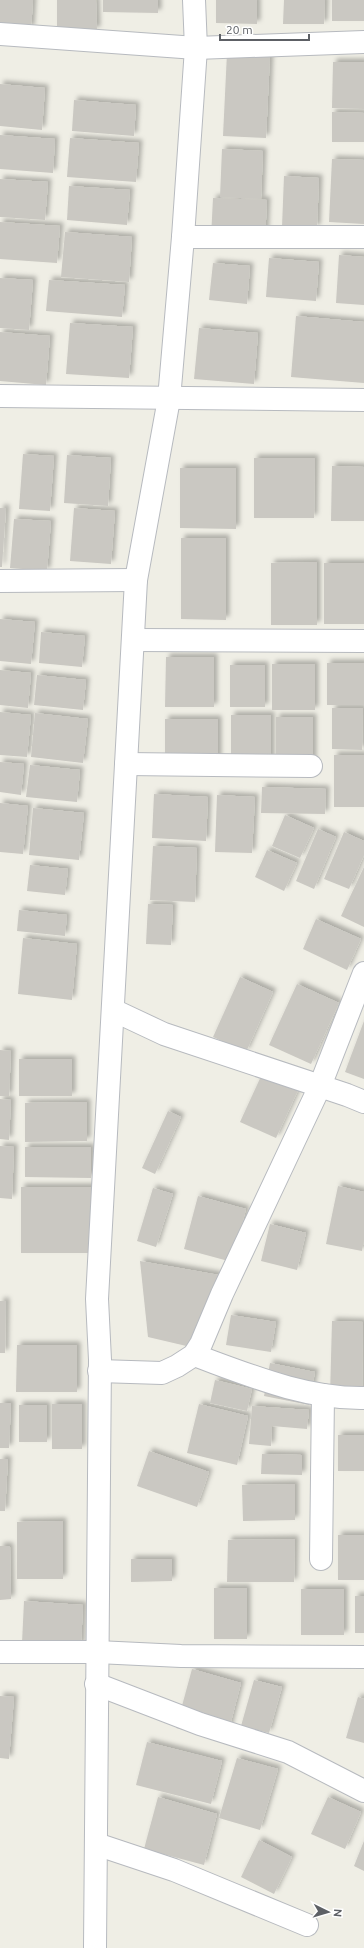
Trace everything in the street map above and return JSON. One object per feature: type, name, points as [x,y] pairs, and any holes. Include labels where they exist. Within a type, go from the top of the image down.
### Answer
[{"type":"street","points":[[95,1948],[99,1371],[97,1299],[134,640],[136,580],[169,399],[183,237],[196,48],[194,0]]},
{"type":"street","points":[[0,34],[196,48],[364,42]]},
{"type":"street","points":[[183,237],[364,237]]},
{"type":"street","points":[[0,396],[364,400]]},
{"type":"street","points":[[0,581],[136,580]]},
{"type":"street","points":[[134,640],[364,640]]},
{"type":"street","points":[[126,764],[311,766]]},
{"type":"street","points":[[99,1371],[162,1373],[177,1366],[194,1355],[201,1344],[222,1294],[320,1086],[364,973]]},
{"type":"street","points":[[113,1010],[164,1034],[364,1102]]},
{"type":"street","points":[[194,1355],[270,1382],[323,1395],[364,1398]]},
{"type":"street","points":[[321,1559],[323,1395]]},
{"type":"street","points":[[0,1652],[97,1652],[181,1656],[364,1657]]},
{"type":"street","points":[[96,1684],[200,1724],[288,1752],[364,1791]]},
{"type":"street","points":[[96,1844],[174,1870],[307,1925]]},
{"type":"building","points":[[0,0],[33,0],[31,29],[0,26]]},
{"type":"building","points":[[57,0],[96,0],[97,30],[57,31]]},
{"type":"building","points":[[103,0],[158,0],[158,13],[103,12]]},
{"type":"building","points":[[216,0],[257,0],[257,24],[216,23]]},
{"type":"building","points":[[284,0],[325,0],[324,24],[283,24]]},
{"type":"building","points":[[332,0],[364,0],[364,21],[332,21]]},
{"type":"building","points":[[227,53],[270,55],[266,138],[223,136]]},
{"type":"building","points":[[333,62],[364,62],[364,109],[332,108]]},
{"type":"building","points":[[0,84],[45,88],[42,130],[0,126]]},
{"type":"building","points":[[74,100],[136,105],[134,136],[72,131]]},
{"type":"building","points":[[332,112],[364,113],[364,142],[332,142]]},
{"type":"building","points":[[0,135],[55,139],[53,173],[0,169]]},
{"type":"building","points":[[70,138],[139,143],[136,182],[67,177]]},
{"type":"building","points":[[222,149],[263,151],[261,199],[220,197]]},
{"type":"building","points":[[332,159],[364,160],[364,224],[329,222]]},
{"type":"building","points":[[284,176],[319,178],[317,228],[282,227]]},
{"type":"building","points":[[0,179],[48,182],[45,220],[0,217]]},
{"type":"building","points":[[69,186],[130,190],[127,225],[67,220]]},
{"type":"building","points":[[213,198],[267,200],[265,241],[211,238]]},
{"type":"building","points":[[0,222],[60,226],[57,263],[0,259]]},
{"type":"building","points":[[65,232],[132,237],[129,282],[61,277]]},
{"type":"building","points":[[339,255],[364,257],[364,305],[336,303]]},
{"type":"building","points":[[269,258],[319,262],[316,301],[266,297]]},
{"type":"building","points":[[213,263],[250,266],[247,304],[209,300]]},
{"type":"building","points":[[0,278],[33,280],[29,330],[0,328]]},
{"type":"building","points":[[49,280],[125,285],[122,317],[46,311]]},
{"type":"building","points":[[296,316],[364,322],[364,383],[291,377]]},
{"type":"building","points":[[70,323],[133,327],[129,378],[66,374]]},
{"type":"building","points":[[199,328],[258,333],[254,384],[194,379]]},
{"type":"building","points":[[0,332],[50,336],[46,385],[0,381]]},
{"type":"building","points":[[23,454],[54,456],[50,511],[19,509]]},
{"type":"building","points":[[67,455],[111,458],[108,506],[64,503]]},
{"type":"building","points":[[254,458],[315,458],[314,518],[254,518]]},
{"type":"building","points":[[332,466],[364,467],[364,521],[331,521]]},
{"type":"building","points":[[180,468],[236,468],[236,529],[180,528]]},
{"type":"building","points":[[0,508],[6,508],[2,567],[0,567]]},
{"type":"building","points":[[74,508],[115,511],[111,564],[70,561]]},
{"type":"building","points":[[14,519],[51,521],[47,571],[10,568]]},
{"type":"building","points":[[181,538],[226,538],[226,620],[181,619]]},
{"type":"building","points":[[317,562],[317,625],[271,625],[271,563]]},
{"type":"building","points":[[324,563],[364,563],[364,624],[324,624]]},
{"type":"building","points":[[0,619],[35,622],[31,664],[0,661]]},
{"type":"building","points":[[41,632],[85,636],[82,667],[39,663]]},
{"type":"building","points":[[166,657],[214,657],[214,707],[165,707]]},
{"type":"building","points":[[327,663],[364,663],[364,705],[327,705]]},
{"type":"building","points":[[272,664],[315,664],[315,710],[272,710]]},
{"type":"building","points":[[230,665],[265,665],[265,707],[230,707]]},
{"type":"building","points":[[0,670],[31,673],[28,708],[0,705]]},
{"type":"building","points":[[37,675],[86,680],[83,710],[34,705]]},
{"type":"building","points":[[332,708],[363,708],[362,750],[332,749]]},
{"type":"building","points":[[0,712],[31,715],[27,757],[0,755]]},
{"type":"building","points":[[35,713],[88,719],[83,763],[31,757]]},
{"type":"building","points":[[231,715],[271,715],[271,774],[231,773]]},
{"type":"building","points":[[276,717],[313,717],[313,768],[276,768]]},
{"type":"building","points":[[165,719],[218,719],[218,774],[165,773]]},
{"type":"building","points":[[334,755],[364,755],[364,807],[334,807]]},
{"type":"building","points":[[0,762],[24,764],[21,795],[0,792]]},
{"type":"building","points":[[30,765],[80,770],[77,802],[26,797]]},
{"type":"building","points":[[262,787],[326,789],[325,814],[261,813]]},
{"type":"building","points":[[154,794],[208,797],[206,841],[152,838]]},
{"type":"building","points":[[217,795],[255,797],[252,853],[215,852]]},
{"type":"building","points":[[0,803],[28,806],[23,854],[0,852]]},
{"type":"building","points":[[33,808],[84,813],[79,860],[29,855]]},
{"type":"building","points":[[285,815],[314,828],[300,858],[272,846]]},
{"type":"building","points":[[318,829],[336,837],[314,889],[296,881]]},
{"type":"building","points":[[344,832],[364,841],[364,855],[349,889],[324,879]]},
{"type":"building","points":[[153,846],[197,848],[195,902],[150,900]]},
{"type":"building","points":[[267,850],[297,863],[284,891],[255,877]]},
{"type":"building","points":[[30,865],[68,869],[65,895],[27,891]]},
{"type":"building","points":[[364,867],[364,927],[341,916]]},
{"type":"building","points":[[148,904],[173,905],[171,945],[146,944]]},
{"type":"building","points":[[19,910],[67,915],[65,936],[17,931]]},
{"type":"building","points":[[316,919],[361,939],[347,970],[303,949]]},
{"type":"building","points":[[23,938],[77,944],[72,1000],[18,994]]},
{"type":"building","points":[[240,977],[273,992],[246,1052],[213,1037]]},
{"type":"building","points":[[297,984],[339,1003],[311,1064],[269,1045]]},
{"type":"building","points":[[364,1021],[364,1079],[345,1072]]},
{"type":"building","points":[[0,1050],[11,1051],[9,1096],[0,1096]]},
{"type":"building","points":[[19,1059],[72,1059],[72,1096],[19,1096]]},
{"type":"building","points":[[263,1072],[299,1088],[276,1138],[240,1122]]},
{"type":"building","points":[[0,1099],[11,1100],[9,1140],[0,1139]]},
{"type":"building","points":[[87,1102],[87,1141],[25,1142],[25,1103]]},
{"type":"building","points":[[168,1111],[181,1117],[155,1174],[142,1168]]},
{"type":"building","points":[[0,1146],[14,1147],[12,1199],[0,1198]]},
{"type":"building","points":[[25,1147],[91,1147],[91,1178],[25,1177]]},
{"type":"building","points":[[338,1186],[364,1192],[364,1239],[362,1251],[326,1244]]},
{"type":"building","points":[[21,1187],[93,1187],[93,1253],[21,1253]]},
{"type":"building","points":[[153,1188],[173,1194],[156,1247],[137,1241]]},
{"type":"building","points":[[198,1196],[246,1209],[232,1262],[184,1249]]},
{"type":"building","points":[[270,1224],[306,1233],[297,1270],[261,1261]]},
{"type":"building","points":[[140,1261],[219,1275],[195,1348],[148,1337]]},
{"type":"building","points":[[0,1301],[6,1301],[5,1353],[0,1353]]},
{"type":"building","points":[[231,1315],[276,1322],[271,1352],[226,1345]]},
{"type":"building","points":[[332,1321],[363,1322],[362,1396],[330,1396]]},
{"type":"building","points":[[17,1345],[77,1345],[77,1392],[16,1392]]},
{"type":"building","points":[[270,1363],[315,1372],[309,1405],[264,1396]]},
{"type":"building","points":[[215,1380],[252,1389],[247,1411],[210,1403]]},
{"type":"building","points":[[0,1403],[11,1403],[9,1448],[0,1448]]},
{"type":"building","points":[[52,1404],[82,1404],[82,1449],[52,1449]]},
{"type":"building","points":[[199,1404],[248,1416],[237,1465],[187,1453]]},
{"type":"building","points":[[19,1405],[47,1405],[47,1442],[19,1442]]},
{"type":"building","points":[[252,1406],[309,1410],[307,1429],[272,1426],[271,1446],[249,1444]]},
{"type":"building","points":[[338,1435],[364,1435],[364,1471],[338,1471]]},
{"type":"building","points":[[149,1451],[209,1472],[197,1507],[137,1486]]},
{"type":"building","points":[[262,1454],[302,1455],[302,1475],[261,1474]]},
{"type":"building","points":[[0,1459],[8,1459],[5,1511],[0,1511]]},
{"type":"building","points":[[295,1484],[295,1520],[243,1521],[242,1485]]},
{"type":"building","points":[[63,1521],[63,1579],[17,1579],[17,1522]]},
{"type":"building","points":[[338,1535],[364,1535],[364,1580],[338,1580]]},
{"type":"building","points":[[295,1539],[294,1582],[227,1582],[228,1540]]},
{"type":"building","points":[[0,1546],[10,1546],[11,1599],[0,1600]]},
{"type":"building","points":[[131,1559],[172,1559],[172,1581],[131,1582]]},
{"type":"building","points":[[214,1588],[247,1588],[247,1639],[214,1639]]},
{"type":"building","points":[[301,1589],[344,1589],[344,1635],[301,1635]]},
{"type":"building","points":[[355,1596],[364,1596],[364,1633],[355,1633]]},
{"type":"building","points":[[24,1601],[83,1605],[81,1646],[22,1643]]},
{"type":"building","points":[[192,1669],[241,1683],[226,1741],[176,1728]]},
{"type":"building","points":[[254,1680],[282,1687],[269,1733],[241,1726]]},
{"type":"building","points":[[0,1696],[14,1697],[9,1759],[0,1758]]},
{"type":"building","points":[[358,1697],[364,1699],[364,1743],[346,1738]]},
{"type":"building","points":[[147,1742],[222,1761],[211,1804],[136,1785]]},
{"type":"building","points":[[237,1758],[278,1769],[260,1830],[219,1818]]},
{"type":"building","points":[[158,1797],[217,1814],[204,1865],[144,1849]]},
{"type":"building","points":[[328,1797],[361,1812],[345,1849],[311,1834]]},
{"type":"building","points":[[259,1840],[292,1857],[274,1894],[241,1877]]},
{"type":"building","points":[[364,1841],[364,1871],[354,1866]]}]
